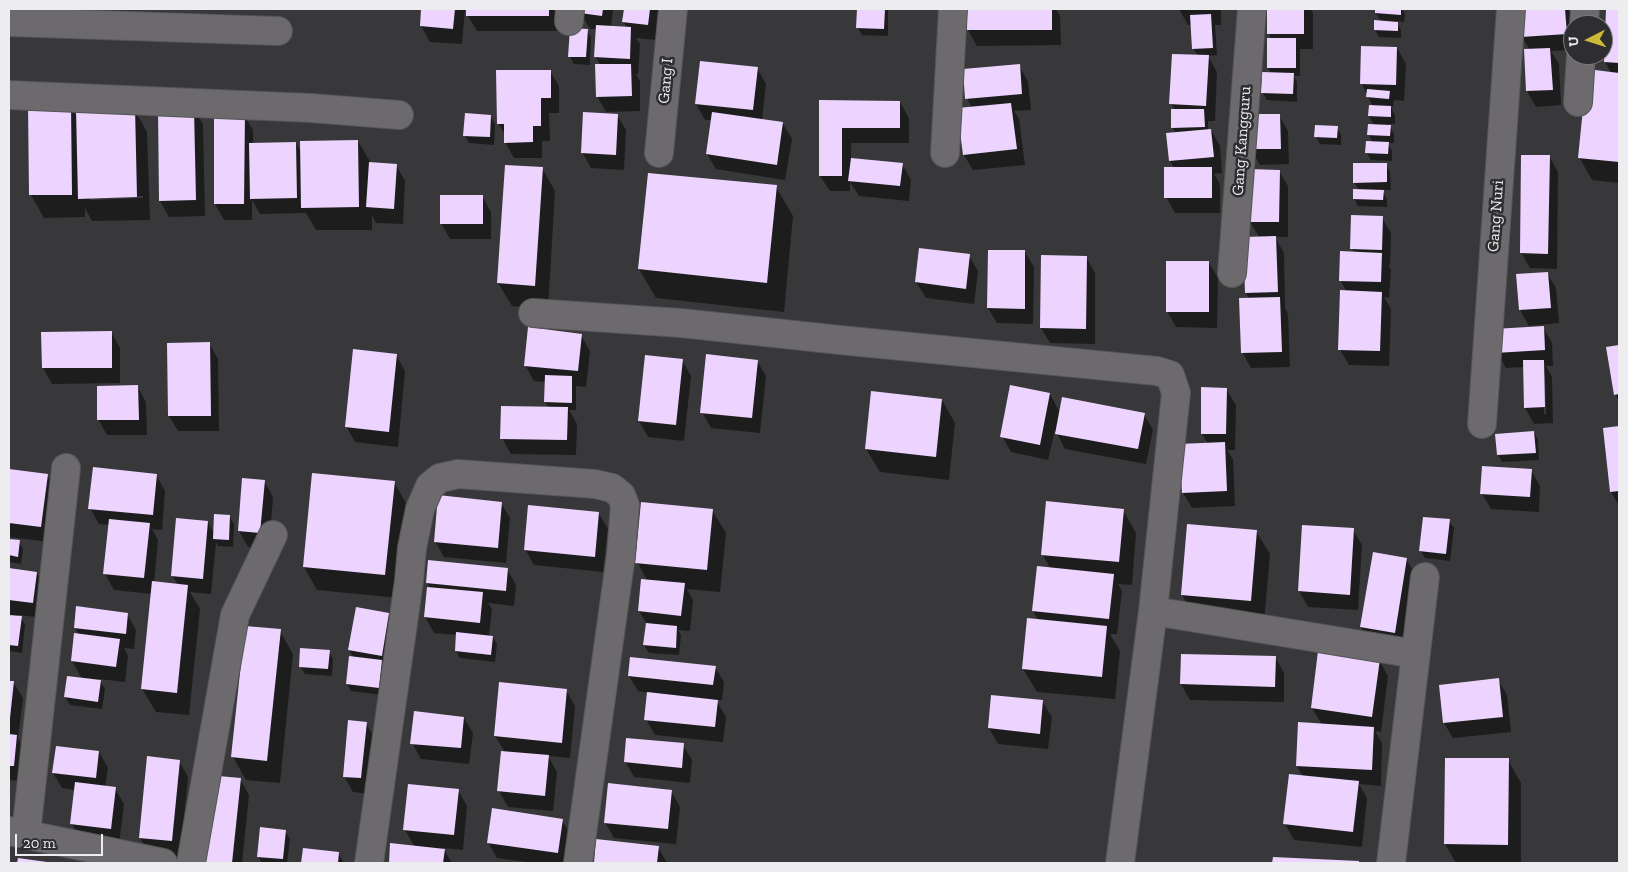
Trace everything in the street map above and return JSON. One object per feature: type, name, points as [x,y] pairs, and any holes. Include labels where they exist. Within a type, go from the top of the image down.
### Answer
[{"type":"street","name":"Gang I","points":[[660,153],[673,9]]},
{"type":"street","points":[[945,153],[954,9]]},
{"type":"street","name":"Gang Kangguru","points":[[1232,273],[1252,9]]},
{"type":"street","name":"Gang Nuri","points":[[1482,424],[1511,9]]},
{"type":"street","points":[[9,22],[278,32]]},
{"type":"street","points":[[1578,102],[1580,65]]},
{"type":"street","points":[[9,95],[311,108],[399,115]]},
{"type":"street","points":[[533,313],[681,323],[1157,371],[1170,375],[1176,393],[1153,611],[1120,863]]},
{"type":"street","points":[[66,468],[18,832],[97,856],[163,863]]},
{"type":"street","points":[[369,863],[412,548],[420,509],[430,486],[440,478],[458,474],[596,484],[612,488],[621,495],[625,505],[621,555],[578,863]]},
{"type":"street","points":[[190,863],[236,615],[273,535]]},
{"type":"street","points":[[1391,863],[1425,577]]},
{"type":"street","points":[[1153,611],[1416,654]]},
{"type":"building","points":[[421,9],[455,9],[453,29],[420,26]]},
{"type":"building","points":[[466,9],[549,9],[549,16],[466,16]]},
{"type":"building","points":[[581,9],[603,9],[602,16],[580,13]]},
{"type":"building","points":[[624,9],[650,9],[648,25],[622,22]]},
{"type":"building","points":[[857,9],[885,9],[884,29],[856,28]]},
{"type":"building","points":[[966,9],[1052,9],[1052,30],[967,30]]},
{"type":"building","points":[[1267,9],[1304,9],[1304,34],[1267,34]]},
{"type":"building","points":[[1375,9],[1401,9],[1401,15],[1375,13]]},
{"type":"building","points":[[1519,9],[1565,9],[1565,15],[1563,15],[1563,34],[1521,37]]},
{"type":"building","points":[[1606,9],[1619,9],[1619,63],[1613,63],[1613,15],[1606,15]]},
{"type":"building","points":[[1211,14],[1213,48],[1192,49],[1190,15]]},
{"type":"building","points":[[1374,20],[1398,22],[1398,31],[1374,30]]},
{"type":"building","points":[[596,25],[631,27],[630,59],[594,57]]},
{"type":"building","points":[[570,28],[588,29],[586,57],[568,57]]},
{"type":"building","points":[[1267,38],[1296,38],[1296,68],[1267,68]]},
{"type":"building","points":[[1361,46],[1397,47],[1396,85],[1360,84]]},
{"type":"building","points":[[1550,48],[1553,90],[1526,91],[1524,49]]},
{"type":"building","points":[[1172,54],[1209,55],[1206,106],[1169,104]]},
{"type":"building","points":[[700,61],[758,67],[753,110],[695,104]]},
{"type":"building","points":[[595,64],[631,64],[632,96],[596,97]]},
{"type":"building","points":[[1020,64],[1022,94],[965,99],[963,69]]},
{"type":"building","points":[[1587,69],[1619,73],[1619,162],[1578,158]]},
{"type":"building","points":[[496,70],[551,70],[551,98],[541,98],[541,126],[533,126],[533,142],[504,143],[504,124],[497,124]]},
{"type":"building","points":[[1262,72],[1294,73],[1293,94],[1261,93]]},
{"type":"building","points":[[1367,89],[1390,91],[1389,99],[1366,97]]},
{"type":"building","points":[[819,100],[900,101],[900,128],[842,128],[842,176],[819,176]]},
{"type":"building","points":[[1011,103],[1017,149],[963,155],[957,108]]},
{"type":"building","points":[[28,104],[71,104],[72,195],[29,195]]},
{"type":"building","points":[[1369,105],[1391,106],[1391,117],[1368,116]]},
{"type":"building","points":[[135,107],[137,197],[78,199],[76,109]]},
{"type":"building","points":[[158,108],[194,108],[196,200],[159,201]]},
{"type":"building","points":[[1171,109],[1204,109],[1205,127],[1171,128]]},
{"type":"building","points":[[583,112],[618,114],[616,155],[581,153]]},
{"type":"building","points":[[712,112],[783,122],[777,165],[706,154]]},
{"type":"building","points":[[214,113],[245,113],[244,204],[214,204]]},
{"type":"building","points":[[465,113],[491,115],[490,137],[463,136]]},
{"type":"building","points":[[1250,114],[1280,114],[1281,149],[1250,149]]},
{"type":"building","points":[[1368,124],[1391,125],[1390,136],[1367,135]]},
{"type":"building","points":[[1315,125],[1338,126],[1337,138],[1314,137]]},
{"type":"building","points":[[1211,129],[1214,157],[1169,161],[1166,133]]},
{"type":"building","points":[[358,140],[359,207],[301,208],[300,141]]},
{"type":"building","points":[[1366,141],[1389,142],[1388,154],[1365,153]]},
{"type":"building","points":[[296,142],[297,198],[250,199],[249,143]]},
{"type":"building","points":[[1521,155],[1550,155],[1548,254],[1520,253]]},
{"type":"building","points":[[851,158],[903,163],[900,186],[848,181]]},
{"type":"building","points":[[369,162],[397,164],[394,209],[366,207]]},
{"type":"building","points":[[1353,163],[1387,163],[1387,182],[1353,183]]},
{"type":"building","points":[[505,165],[543,167],[535,286],[497,283]]},
{"type":"building","points":[[1164,167],[1212,167],[1212,198],[1164,198]]},
{"type":"building","points":[[1249,169],[1280,170],[1279,222],[1249,222]]},
{"type":"building","points":[[648,173],[777,185],[767,283],[638,269]]},
{"type":"building","points":[[1353,189],[1384,190],[1383,200],[1353,199]]},
{"type":"building","points":[[440,195],[483,195],[483,224],[440,224]]},
{"type":"building","points":[[1351,215],[1383,216],[1382,250],[1350,249]]},
{"type":"building","points":[[1276,236],[1278,292],[1245,293],[1243,237]]},
{"type":"building","points":[[919,248],[970,254],[966,289],[915,282]]},
{"type":"building","points":[[988,250],[1025,250],[1025,309],[987,308]]},
{"type":"building","points":[[1340,251],[1382,253],[1381,282],[1339,281]]},
{"type":"building","points":[[1041,255],[1087,256],[1086,329],[1040,328]]},
{"type":"building","points":[[1166,261],[1209,261],[1209,312],[1166,312]]},
{"type":"building","points":[[1548,272],[1551,308],[1519,310],[1516,274]]},
{"type":"building","points":[[1340,290],[1382,292],[1380,351],[1338,350]]},
{"type":"building","points":[[1280,297],[1282,352],[1241,353],[1239,298]]},
{"type":"building","points":[[1544,326],[1545,350],[1495,353],[1494,329]]},
{"type":"building","points":[[528,327],[582,334],[578,371],[524,366]]},
{"type":"building","points":[[112,331],[112,368],[42,368],[41,332]]},
{"type":"building","points":[[210,342],[211,416],[168,416],[167,343]]},
{"type":"building","points":[[1619,345],[1619,394],[1614,395],[1606,347]]},
{"type":"building","points":[[353,349],[397,354],[389,432],[345,427]]},
{"type":"building","points":[[706,354],[758,360],[752,418],[700,413]]},
{"type":"building","points":[[645,355],[683,359],[676,425],[638,421]]},
{"type":"building","points":[[1523,360],[1544,360],[1545,407],[1524,408]]},
{"type":"building","points":[[545,375],[572,376],[572,403],[544,402]]},
{"type":"building","points":[[138,385],[139,420],[97,420],[97,386]]},
{"type":"building","points":[[1010,385],[1050,393],[1040,445],[1000,437]]},
{"type":"building","points":[[1201,387],[1227,388],[1226,434],[1201,434]]},
{"type":"building","points":[[871,391],[942,399],[936,457],[865,449]]},
{"type":"building","points":[[1062,397],[1145,413],[1138,449],[1055,434]]},
{"type":"building","points":[[501,406],[568,407],[567,440],[500,439]]},
{"type":"building","points":[[1619,426],[1619,491],[1610,492],[1603,428]]},
{"type":"building","points":[[1534,431],[1536,453],[1497,455],[1495,434]]},
{"type":"building","points":[[1225,442],[1227,491],[1182,493],[1179,444]]},
{"type":"building","points":[[1482,466],[1532,469],[1530,497],[1480,494]]},
{"type":"building","points":[[93,467],[157,474],[153,515],[88,509]]},
{"type":"building","points":[[9,469],[48,474],[41,527],[9,523]]},
{"type":"building","points":[[312,473],[395,481],[385,575],[303,567]]},
{"type":"building","points":[[242,478],[265,480],[260,533],[238,531]]},
{"type":"building","points":[[438,495],[502,502],[498,548],[434,542]]},
{"type":"building","points":[[1046,501],[1124,509],[1119,562],[1041,555]]},
{"type":"building","points":[[641,502],[713,509],[707,570],[635,563]]},
{"type":"building","points":[[528,505],[599,512],[595,557],[524,550]]},
{"type":"building","points":[[214,514],[230,515],[229,540],[213,539]]},
{"type":"building","points":[[1423,517],[1450,519],[1446,554],[1419,551]]},
{"type":"building","points":[[176,518],[208,521],[203,579],[171,576]]},
{"type":"building","points":[[109,519],[150,523],[144,578],[103,574]]},
{"type":"building","points":[[1187,524],[1257,530],[1251,601],[1181,595]]},
{"type":"building","points":[[1302,525],[1354,528],[1350,595],[1298,591]]},
{"type":"building","points":[[9,539],[20,540],[18,557],[9,555]]},
{"type":"building","points":[[1373,552],[1407,558],[1395,633],[1360,627]]},
{"type":"building","points":[[428,560],[508,568],[506,591],[426,583]]},
{"type":"building","points":[[1037,566],[1114,574],[1109,619],[1032,611]]},
{"type":"building","points":[[9,568],[37,572],[33,603],[9,600]]},
{"type":"building","points":[[641,579],[685,583],[681,616],[638,611]]},
{"type":"building","points":[[152,581],[188,585],[177,693],[141,689]]},
{"type":"building","points":[[427,587],[483,592],[480,623],[424,617]]},
{"type":"building","points":[[76,606],[128,613],[126,634],[74,628]]},
{"type":"building","points":[[356,607],[389,613],[382,656],[348,650]]},
{"type":"building","points":[[9,615],[22,616],[18,646],[9,645]]},
{"type":"building","points":[[1027,618],[1107,626],[1102,677],[1022,669]]},
{"type":"building","points":[[646,623],[677,626],[676,648],[643,645]]},
{"type":"building","points":[[245,626],[281,629],[267,761],[231,757]]},
{"type":"building","points":[[456,632],[493,636],[491,655],[455,651]]},
{"type":"building","points":[[74,633],[120,639],[116,667],[71,661]]},
{"type":"building","points":[[300,648],[330,650],[328,669],[299,667]]},
{"type":"building","points":[[1318,651],[1380,659],[1372,717],[1311,708]]},
{"type":"building","points":[[1181,654],[1276,656],[1275,687],[1180,684]]},
{"type":"building","points":[[349,656],[382,660],[379,688],[346,684]]},
{"type":"building","points":[[630,657],[716,666],[713,685],[628,676]]},
{"type":"building","points":[[67,676],[101,680],[98,702],[64,697]]},
{"type":"building","points":[[1499,678],[1503,717],[1443,723],[1439,685]]},
{"type":"building","points":[[9,681],[14,681],[10,718],[9,718]]},
{"type":"building","points":[[499,682],[567,689],[562,743],[494,736]]},
{"type":"building","points":[[647,692],[718,700],[715,727],[644,720]]},
{"type":"building","points":[[991,695],[1043,700],[1040,734],[988,728]]},
{"type":"building","points":[[414,711],[464,717],[461,748],[410,744]]},
{"type":"building","points":[[348,720],[367,722],[361,778],[343,777]]},
{"type":"building","points":[[1298,722],[1374,727],[1372,770],[1296,766]]},
{"type":"building","points":[[9,734],[17,735],[14,766],[9,766]]},
{"type":"building","points":[[626,738],[684,743],[682,768],[624,762]]},
{"type":"building","points":[[56,746],[99,751],[96,778],[52,773]]},
{"type":"building","points":[[501,751],[549,755],[545,796],[497,791]]},
{"type":"building","points":[[147,756],[180,760],[172,841],[139,838]]},
{"type":"building","points":[[1445,758],[1509,758],[1508,845],[1444,844]]},
{"type":"building","points":[[1289,774],[1359,781],[1353,832],[1283,824]]},
{"type":"building","points":[[207,775],[241,778],[232,863],[198,862]]},
{"type":"building","points":[[75,782],[116,787],[111,829],[70,824]]},
{"type":"building","points":[[608,783],[672,790],[668,829],[604,823]]},
{"type":"building","points":[[408,784],[459,789],[454,835],[403,830]]},
{"type":"building","points":[[492,808],[563,819],[558,853],[487,843]]},
{"type":"building","points":[[260,827],[286,830],[283,859],[257,857]]},
{"type":"building","points":[[596,839],[659,846],[657,863],[594,863]]},
{"type":"building","points":[[390,843],[445,849],[443,863],[389,863]]},
{"type":"building","points":[[303,848],[339,852],[338,863],[301,863]]},
{"type":"building","points":[[1273,857],[1359,861],[1359,863],[1272,863]]},
{"type":"building","points":[[18,858],[47,862],[47,863],[17,863]]}]
